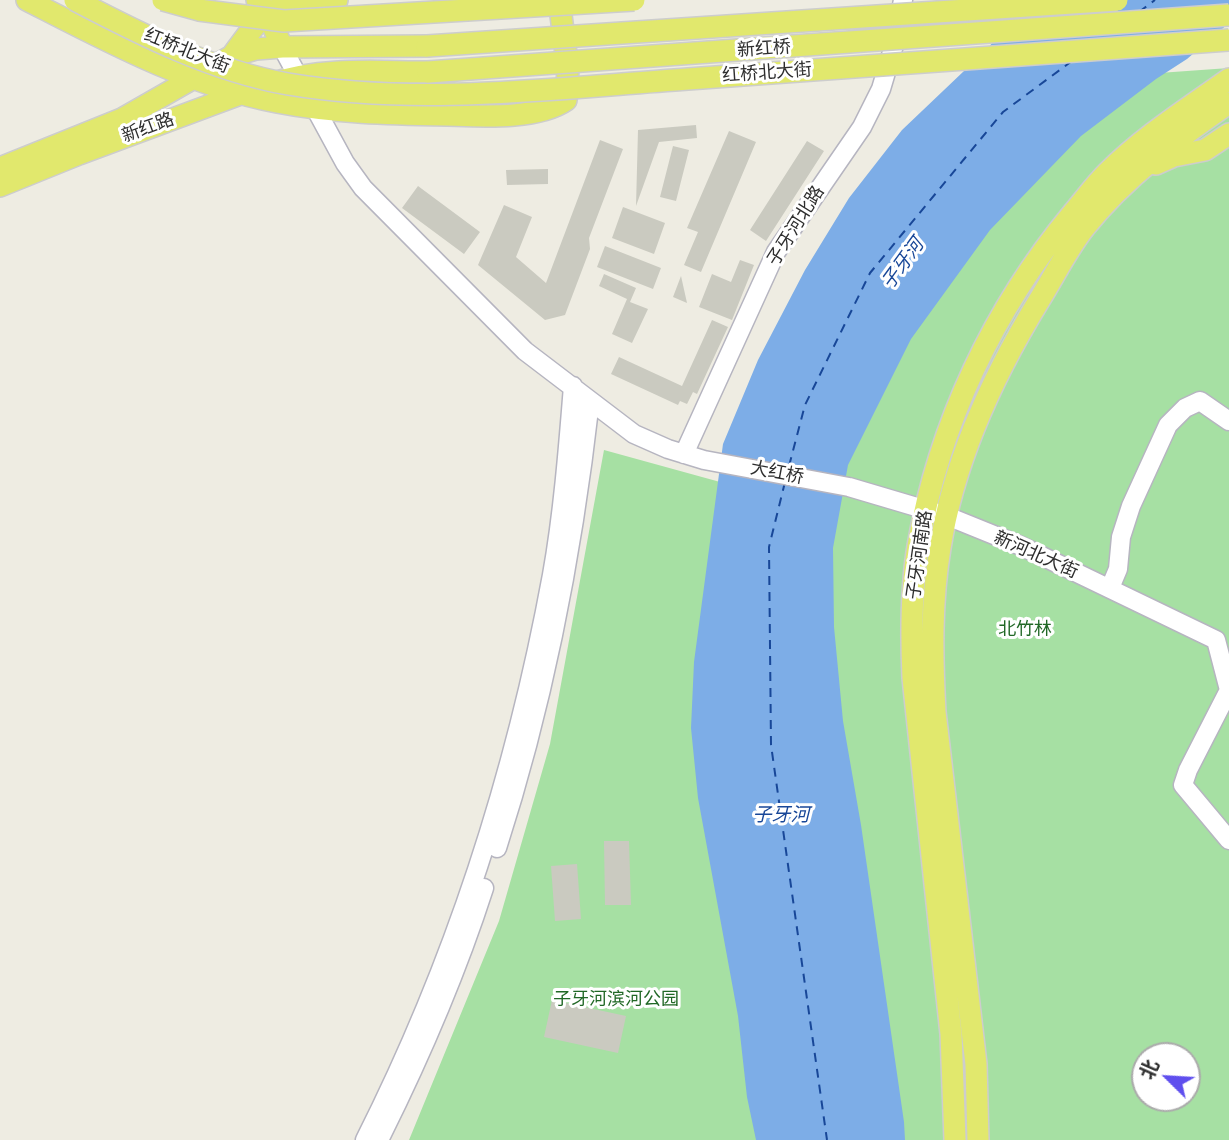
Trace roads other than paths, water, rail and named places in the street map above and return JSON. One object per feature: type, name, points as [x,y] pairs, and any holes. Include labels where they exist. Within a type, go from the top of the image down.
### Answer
[{"type":"main road","points":[[27,0],[120,48],[191,78],[241,93],[316,109],[486,117],[554,108],[566,100],[568,69],[559,0]]},
{"type":"main road","name":"红桥北大街","points":[[75,0],[171,47],[230,69],[285,84],[393,94],[454,94],[596,85],[1229,40]]},
{"type":"main road","points":[[163,0],[199,10],[284,21],[634,0]]},
{"type":"main road","points":[[262,6],[310,0],[337,0]]},
{"type":"main road","name":"新红桥","points":[[282,47],[427,46],[1116,0]]},
{"type":"main road","points":[[262,6],[282,47]]},
{"type":"main road","points":[[232,56],[252,28],[262,6]]},
{"type":"main road","name":"新红桥","points":[[299,75],[428,72],[1229,15]]},
{"type":"main road","name":"新红路","points":[[0,168],[122,119],[232,56],[256,49],[282,47]]},
{"type":"main road","name":"新红路","points":[[0,186],[241,93],[299,75]]},
{"type":"main road","name":"子牙河南路","points":[[956,1140],[951,1034],[913,678],[912,603],[925,509],[946,437],[964,392],[1008,302],[1042,250],[1115,165],[1144,139],[1229,79]]},
{"type":"main road","name":"子牙河南路","points":[[978,1140],[976,1064],[935,712],[933,636],[941,542],[947,516],[984,405],[1007,354],[1084,228],[1135,173],[1229,103]]},
{"type":"main road","points":[[1135,173],[1174,156],[1205,150],[1229,134]]},
{"type":"main road","points":[[920,538],[923,532],[930,528],[939,533],[941,542]]},
{"type":"street","name":"子牙河北路","points":[[684,454],[776,252],[862,127],[876,98],[895,42],[903,0]]},
{"type":"street","points":[[282,47],[345,163],[363,188],[525,351],[634,434],[684,454]]},
{"type":"street","points":[[365,1140],[421,1020],[454,938],[499,798],[552,575],[566,473],[573,386]]},
{"type":"street","points":[[379,1140],[432,1028],[466,946],[514,796],[542,692],[581,482],[590,401]]},
{"type":"street","points":[[1110,589],[1118,569],[1121,537],[1131,506],[1168,425],[1185,408],[1200,401],[1229,421]]},
{"type":"street","name":"大红桥","points":[[684,454],[849,487]]},
{"type":"street","name":"新河北大街","points":[[849,487],[947,516],[1021,546],[1216,640],[1228,690],[1183,785],[1229,840]]},
{"type":"water","name":"子牙河","points":[[1031,0],[1229,0],[1229,23],[1187,59],[1081,136],[990,230],[911,339],[848,465],[833,548],[834,627],[843,721],[861,825],[905,1140],[756,1140],[747,1097],[738,1016],[698,798],[691,728],[694,662],[723,444],[758,360],[805,270],[849,198],[902,130],[985,51]]},
{"type":"park label","name":"北竹林","points":[[1025,630]]},
{"type":"park label","name":"子牙河滨河公园","points":[[616,1000]]}]
